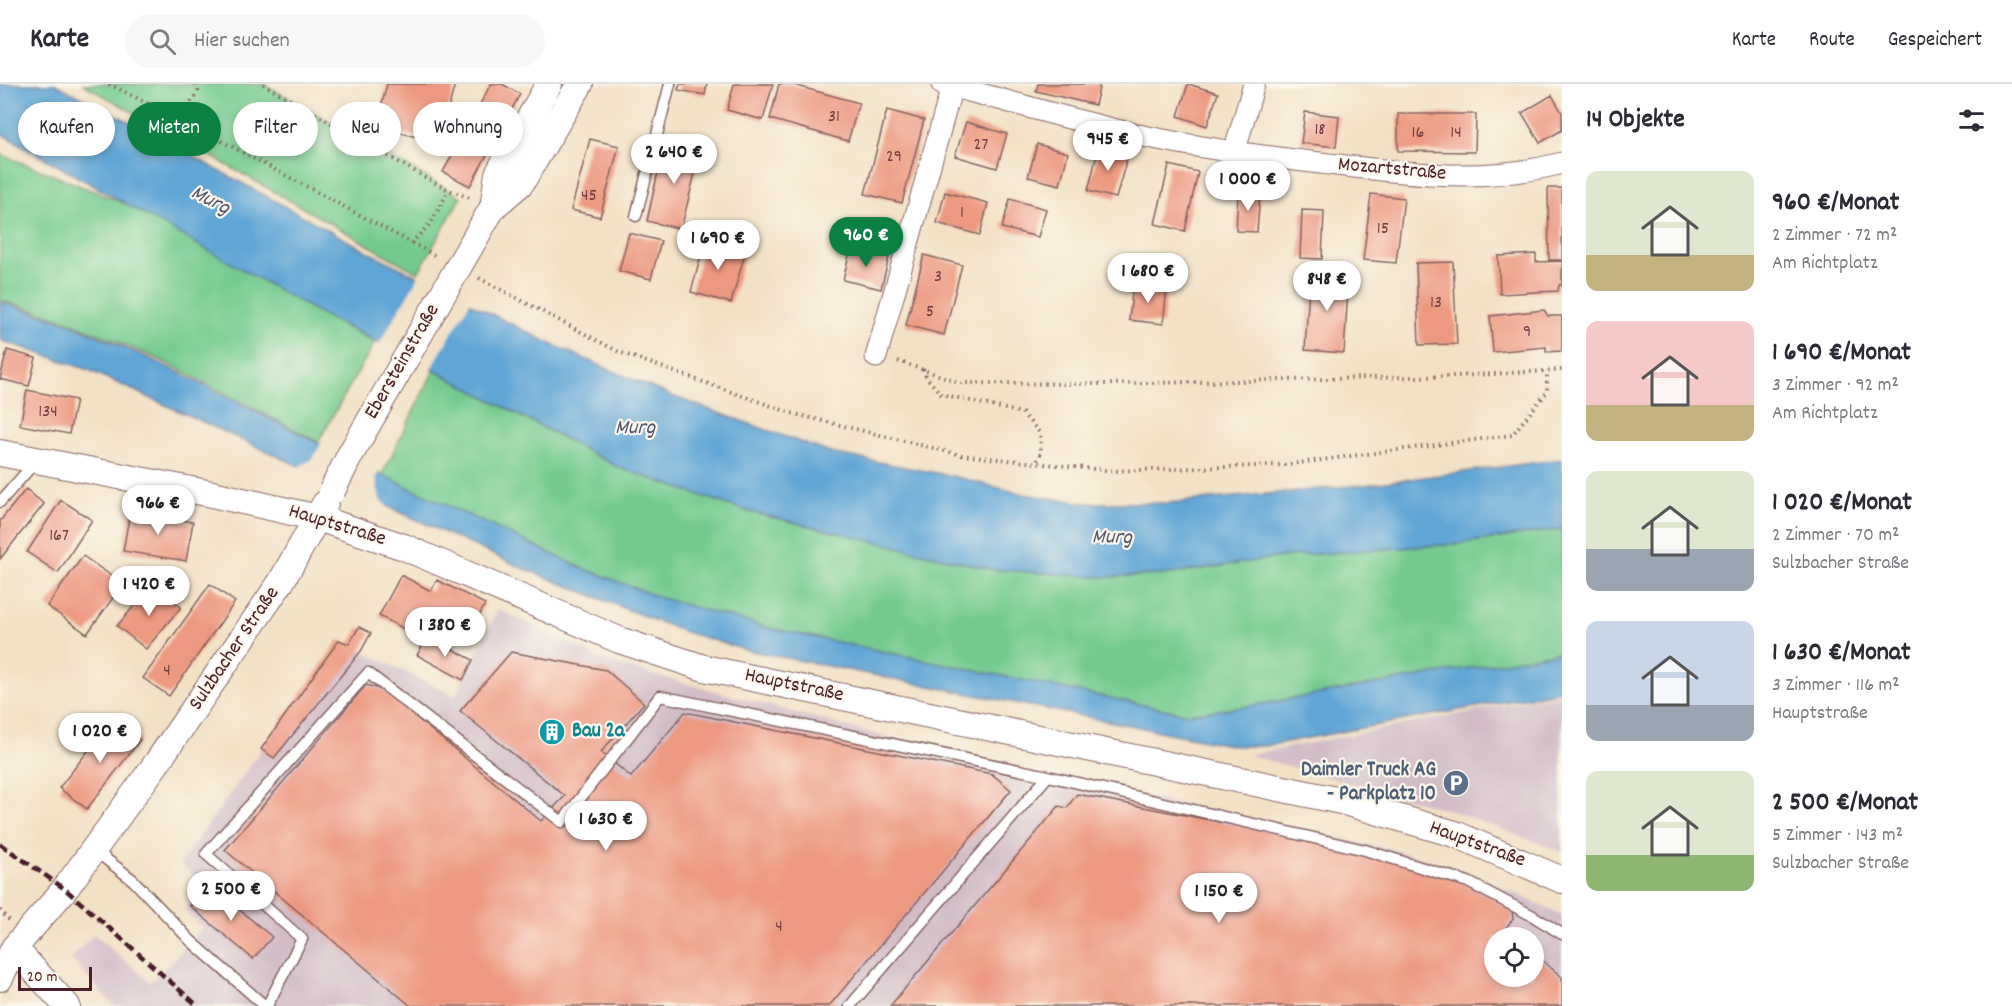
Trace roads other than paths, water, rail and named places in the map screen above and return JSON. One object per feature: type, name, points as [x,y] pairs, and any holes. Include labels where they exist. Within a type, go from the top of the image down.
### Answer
[{"type":"street","name":"Ebersteinstraße","points":[[493,207],[498,174],[549,84]]},
{"type":"street","name":"Ebersteinstraße","points":[[318,518],[350,455],[493,207],[521,183],[580,84]]},
{"type":"street","points":[[1234,153],[1254,84]]},
{"type":"street","points":[[876,357],[947,85]]},
{"type":"street","name":"Mozartstraße","points":[[947,85],[1147,137],[1234,153],[1388,171],[1476,177],[1520,172],[1562,163]]},
{"type":"street","name":"Hauptstraße","points":[[0,453],[212,494],[318,518],[404,547],[619,640],[704,668],[1341,801],[1455,834],[1562,880]]},
{"type":"street","name":"Sulzbacher Straße","points":[[0,978],[5,946],[64,889],[156,764],[281,582],[318,518]]},
{"type":"street","points":[[5,946],[67,1006]]},
{"type":"lane","points":[[636,216],[670,84]]},
{"type":"lane","points":[[0,502],[37,460]]},
{"type":"lane","points":[[93,849],[133,880],[191,941],[266,1006],[302,939],[206,854],[368,673],[562,822],[660,696],[1048,776],[1376,854],[1468,882],[1562,934]]},
{"type":"lane","points":[[850,1006],[1048,776]]},
{"type":"water","name":"Murg","points":[[0,84],[55,84],[90,102],[18,102],[18,143],[0,133]]},
{"type":"water","name":"Murg","points":[[115,114],[127,121],[127,156],[192,156],[363,249],[553,345],[669,395],[831,453],[952,476],[1023,494],[1085,503],[1168,503],[1364,485],[1562,459],[1562,529],[1455,544],[1287,556],[1162,575],[1100,577],[990,569],[747,511],[620,468],[434,370],[323,315],[41,156],[115,156]]},
{"type":"water","points":[[0,302],[69,323],[162,364],[382,475],[580,567],[661,598],[769,628],[1187,714],[1244,707],[1562,652],[1562,691],[1265,746],[1235,746],[746,650],[682,631],[520,567],[89,370],[0,340]]},
{"type":"railway","points":[[0,844],[65,889],[198,1006]]},
{"type":"place","name":"Bau 2a","points":[[552,732]]},
{"type":"place","name":"Daimler Truck AG − Parkplatz 10","points":[[1456,783]]}]
